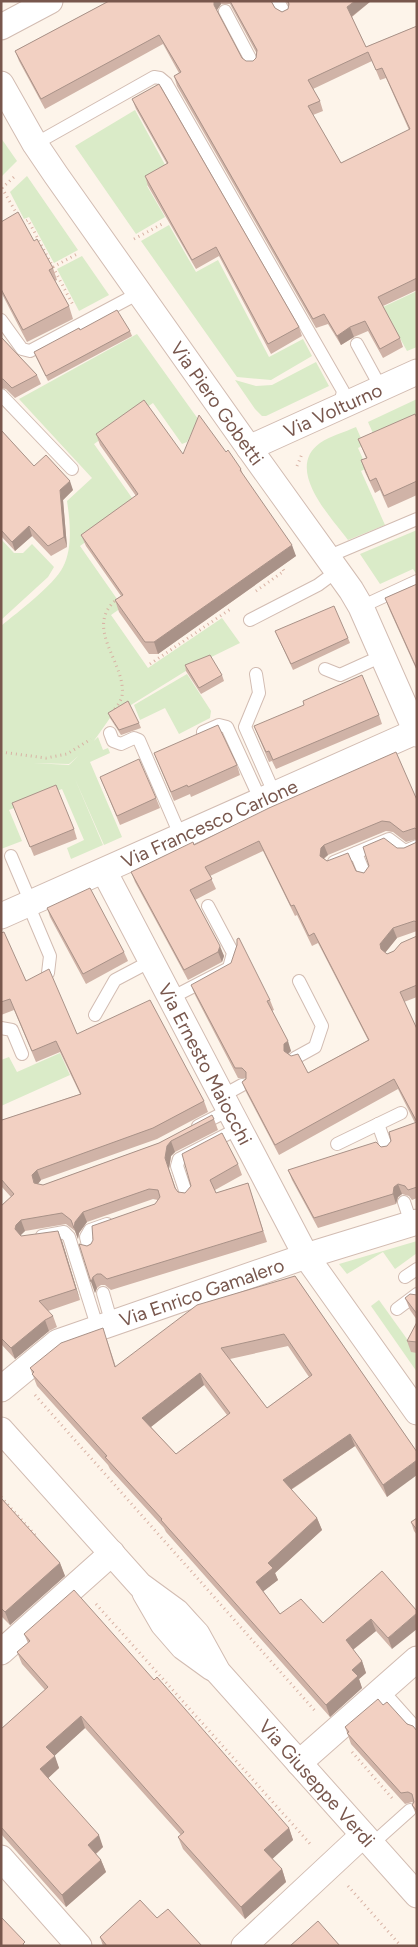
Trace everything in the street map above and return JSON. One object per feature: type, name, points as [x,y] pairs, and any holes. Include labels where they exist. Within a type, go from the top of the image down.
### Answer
[{"type":"street","points":[[1,27],[50,1]]},
{"type":"street","name":"Via Piero Gobetti","points":[[1,84],[35,144],[110,253],[351,590],[416,732]]},
{"type":"street","name":"Via Volturno","points":[[249,448],[417,372]]},
{"type":"street","name":"Via Francesco Carlone","points":[[1,916],[416,732]]},
{"type":"street","name":"Via Ernesto Maiocchi","points":[[104,871],[171,998],[233,1105],[306,1256],[417,1412]]},
{"type":"street","name":"Via Enrico Gamalero","points":[[9,1381],[58,1342],[306,1256],[411,1216]]},
{"type":"street","name":"Via Giuseppe Verdi","points":[[1,1430],[140,1585],[177,1612],[192,1628],[218,1672],[417,1895]]},
{"type":"street","points":[[1,1652],[112,1553]]},
{"type":"street","points":[[299,1763],[417,1659]]},
{"type":"street","points":[[244,1946],[329,1865],[368,1840]]},
{"type":"street","points":[[1,1859],[79,1946]]},
{"type":"lane","points":[[278,1],[285,14]]},
{"type":"lane","points":[[225,11],[253,64]]},
{"type":"lane","points":[[35,144],[154,76],[160,78],[166,83],[343,391],[340,404],[351,401]]},
{"type":"lane","points":[[1,320],[22,349],[30,351],[139,293]]},
{"type":"lane","points":[[357,344],[381,388]]},
{"type":"lane","points":[[1,394],[72,469]]},
{"type":"lane","points":[[250,620],[318,585],[332,564],[417,519]]},
{"type":"lane","points":[[360,607],[417,581]]},
{"type":"lane","points":[[325,669],[340,675],[382,656]]},
{"type":"lane","points":[[256,674],[259,693],[245,727],[268,798]]},
{"type":"lane","points":[[193,737],[219,724],[227,727],[268,798]]},
{"type":"lane","points":[[110,733],[113,741],[121,744],[134,738],[139,740],[181,837]]},
{"type":"lane","points":[[331,863],[389,839],[405,851],[417,846]]},
{"type":"lane","points":[[356,853],[365,875]]},
{"type":"lane","points":[[11,856],[50,956],[48,973]]},
{"type":"lane","points":[[171,998],[229,968],[233,953],[208,906]]},
{"type":"lane","points":[[95,1014],[115,980],[151,961]]},
{"type":"lane","points":[[295,1058],[315,1047],[322,1026],[298,981]]},
{"type":"lane","points":[[1,1028],[12,1030],[22,1054]]},
{"type":"lane","points":[[186,1133],[233,1105]]},
{"type":"lane","points":[[187,1196],[177,1166],[179,1159],[233,1105]]},
{"type":"lane","points":[[337,1144],[401,1113]]},
{"type":"lane","points":[[378,1124],[387,1149]]},
{"type":"lane","points":[[89,1249],[86,1237],[90,1230],[118,1220]]},
{"type":"lane","points":[[27,1239],[64,1232],[69,1237],[105,1326]]},
{"type":"lane","points":[[405,1277],[417,1269]]},
{"type":"lane","points":[[103,1293],[105,1326]]},
{"type":"lane","points":[[397,1309],[417,1294]]},
{"type":"lane","points":[[382,1690],[417,1729]]},
{"type":"lane","points":[[368,1840],[408,1812]]},
{"type":"path","points":[[14,177],[2,188],[22,223]]},
{"type":"path","points":[[15,227],[28,220],[83,323]]},
{"type":"path","points":[[110,253],[164,223]]},
{"type":"path","points":[[53,267],[81,252]]},
{"type":"path","points":[[254,592],[284,571],[274,556]]},
{"type":"path","points":[[108,717],[122,697],[120,678],[108,645],[104,626],[105,613],[108,606],[117,599]]},
{"type":"path","points":[[150,664],[232,607]]},
{"type":"path","points":[[1,752],[46,758],[67,754],[89,742],[94,735]]},
{"type":"path","points":[[9,1381],[408,1812]]},
{"type":"path","points":[[1,1497],[40,1540]]},
{"type":"path","points":[[78,1583],[401,1946]]},
{"type":"green space","points":[[135,110],[169,172],[147,186],[165,217],[136,234],[75,146]]},
{"type":"green space","points":[[1,138],[17,161],[1,177]]},
{"type":"green space","points":[[27,176],[78,250],[54,263],[29,217],[24,219],[10,192]]},
{"type":"green space","points":[[169,225],[196,272],[218,260],[269,357],[303,339],[312,356],[271,380],[237,377],[141,241]]},
{"type":"green space","points":[[82,256],[109,295],[79,311],[57,269]]},
{"type":"green space","points":[[417,291],[417,347],[407,351],[383,307]]},
{"type":"green space","points":[[137,334],[198,419],[187,442],[182,444],[153,403],[94,444],[137,505],[80,546],[117,599],[121,608],[111,615],[148,668],[222,618],[240,643],[197,664],[110,718],[94,741],[98,737],[103,750],[108,748],[110,753],[90,762],[122,837],[104,845],[75,779],[103,845],[71,859],[67,848],[84,840],[62,789],[9,810],[22,841],[1,849],[1,626],[44,590],[63,567],[69,543],[70,526],[67,501],[92,478],[19,399]],"holes":[[[79,756],[69,765],[33,763],[69,764]]]},
{"type":"green space","points":[[316,362],[329,386],[266,416],[262,416],[255,409],[235,380],[256,386],[272,385]]},
{"type":"green space","points":[[417,399],[417,422],[376,440],[368,422]]},
{"type":"green space","points":[[356,427],[364,445],[358,448],[367,468],[361,471],[385,525],[348,540],[314,493],[307,466],[310,454],[320,443]]},
{"type":"green space","points":[[417,530],[417,575],[413,569],[380,584],[360,554]]},
{"type":"green space","points":[[1,539],[14,553],[23,553],[32,544],[54,567],[48,577],[1,620]]},
{"type":"green space","points":[[187,674],[211,711],[210,718],[179,734],[165,708],[140,720],[134,705]]},
{"type":"green space","points":[[60,1053],[70,1075],[1,1106],[1,1060],[9,1057],[17,1072]]},
{"type":"green space","points":[[417,1241],[417,1253],[395,1269],[383,1252],[347,1274],[339,1264]]},
{"type":"green space","points":[[379,1300],[417,1353],[417,1372],[371,1306]]},
{"type":"building","points":[[109,1],[214,1],[214,5],[242,58],[246,61],[253,61],[256,58],[257,50],[230,1],[271,1],[275,8],[282,12],[288,9],[288,1],[355,1],[347,7],[366,47],[417,26],[417,278],[378,297],[400,338],[380,349],[365,321],[350,327],[337,336],[324,314],[313,319],[174,76],[181,72],[159,35],[41,99],[15,51]],"holes":[[[368,52],[376,70],[382,68],[410,129],[341,163],[308,106],[320,101],[308,80]]]},
{"type":"building","points":[[159,84],[299,327],[268,344],[216,247],[192,260],[145,176],[168,163],[132,99]]},
{"type":"building","points":[[18,212],[34,241],[37,239],[53,268],[49,270],[69,306],[23,330],[1,289],[1,222]]},
{"type":"building","points":[[117,310],[130,331],[46,376],[34,352]]},
{"type":"building","points":[[1,337],[37,375],[12,388],[1,379]]},
{"type":"building","points":[[144,400],[183,454],[199,415],[226,452],[228,450],[292,545],[154,642],[145,642],[115,600],[123,595],[81,535],[138,494],[96,434]]},
{"type":"building","points":[[415,414],[417,418],[417,481],[384,496],[376,478],[370,481],[361,460],[367,458],[358,439]]},
{"type":"building","points":[[1,430],[34,466],[46,455],[70,481],[60,490],[64,537],[48,546],[29,526],[12,542],[1,530]]},
{"type":"building","points":[[417,584],[417,669],[385,598]]},
{"type":"building","points":[[334,606],[348,638],[291,664],[275,631]]},
{"type":"building","points":[[210,655],[222,675],[199,688],[185,665]]},
{"type":"building","points":[[362,675],[379,715],[273,760],[269,751],[266,752],[254,726],[304,705],[303,701]]},
{"type":"building","points":[[128,701],[139,723],[119,730],[108,713]]},
{"type":"building","points":[[218,725],[237,765],[188,787],[187,785],[171,792],[154,753]]},
{"type":"building","points":[[396,752],[417,800],[417,830],[415,828],[403,832],[390,822],[382,821],[324,845],[321,848],[320,856],[327,861],[348,853],[356,871],[364,873],[369,866],[363,847],[384,838],[397,848],[404,848],[417,842],[417,922],[414,921],[393,928],[380,944],[381,949],[387,954],[394,951],[401,943],[417,936],[417,985],[400,992],[417,1029],[417,1122],[394,1079],[275,1145],[242,1082],[246,1079],[246,1072],[242,1068],[235,1068],[191,985],[231,963],[237,939],[239,938],[270,1000],[267,1001],[288,1041],[284,1044],[284,1051],[291,1056],[298,1054],[308,1073],[369,1040],[314,933],[309,936],[294,905],[291,906],[259,841],[205,867],[212,879],[190,890],[220,946],[218,952],[184,970],[131,872],[193,842],[194,845],[269,808]]},
{"type":"building","points":[[139,759],[156,798],[117,816],[100,777]]},
{"type":"building","points":[[56,785],[74,829],[30,847],[12,803]]},
{"type":"building","points":[[90,888],[124,952],[83,974],[47,908]]},
{"type":"building","points":[[4,932],[26,981],[49,969],[77,1034],[150,1000],[204,1101],[153,1128],[37,1170],[32,1175],[34,1183],[43,1185],[159,1143],[212,1115],[214,1119],[171,1141],[167,1146],[165,1158],[175,1188],[178,1192],[185,1193],[191,1186],[182,1154],[222,1133],[238,1164],[210,1180],[216,1193],[248,1183],[263,1231],[107,1279],[101,1274],[97,1274],[91,1282],[79,1244],[87,1246],[91,1244],[93,1240],[92,1226],[155,1204],[160,1197],[158,1190],[149,1189],[83,1212],[75,1222],[74,1228],[71,1220],[62,1213],[21,1220],[15,1229],[21,1236],[58,1231],[76,1289],[39,1301],[53,1316],[45,1320],[11,1348],[1,1338],[1,1206],[14,1194],[1,1179],[1,1117],[2,1120],[81,1094],[56,1041],[32,1051],[10,999],[1,1002],[1,933]]},
{"type":"building","points":[[417,1122],[417,1187],[408,1190],[405,1186],[398,1184],[394,1187],[393,1194],[314,1218],[288,1170],[376,1142],[381,1147],[387,1146],[391,1141],[389,1132]]},
{"type":"building","points":[[295,1276],[417,1452],[417,1460],[383,1485],[350,1434],[283,1480],[317,1518],[268,1563],[273,1568],[256,1582],[280,1614],[301,1599],[323,1623],[382,1571],[417,1611],[388,1638],[371,1619],[346,1640],[362,1661],[352,1670],[358,1676],[326,1705],[105,1457],[107,1456],[32,1374],[34,1372],[30,1368],[61,1343],[103,1328],[115,1367],[197,1305]],"holes":[[[284,1334],[312,1375],[267,1408],[221,1348]],[[200,1373],[230,1413],[176,1454],[142,1418]]]},
{"type":"building","points":[[410,1294],[417,1295],[417,1314],[405,1298]]},
{"type":"building","points":[[417,1322],[417,1342],[407,1341]]},
{"type":"building","points":[[1,1498],[60,1563],[5,1612],[1,1608]]},
{"type":"building","points":[[417,1518],[417,1530],[411,1522]]},
{"type":"building","points":[[74,1590],[154,1680],[157,1677],[289,1828],[264,1850],[282,1869],[241,1907],[178,1837],[184,1832],[81,1716],[46,1747],[55,1756],[40,1769],[99,1835],[88,1845],[101,1860],[62,1895],[1,1827],[1,1729],[48,1687],[17,1652],[30,1641],[24,1634]]},
{"type":"building","points":[[378,1699],[383,1705],[387,1702],[407,1724],[413,1726],[417,1731],[417,1811],[412,1805],[414,1802],[412,1794],[408,1792],[401,1793],[347,1733],[349,1732],[345,1727]]},
{"type":"building","points":[[140,1900],[157,1918],[168,1909],[202,1946],[107,1946],[100,1937]]},
{"type":"building","points":[[1,1917],[25,1942],[24,1946],[1,1946]]},
{"type":"building","points":[[318,1921],[340,1946],[290,1946]]}]
